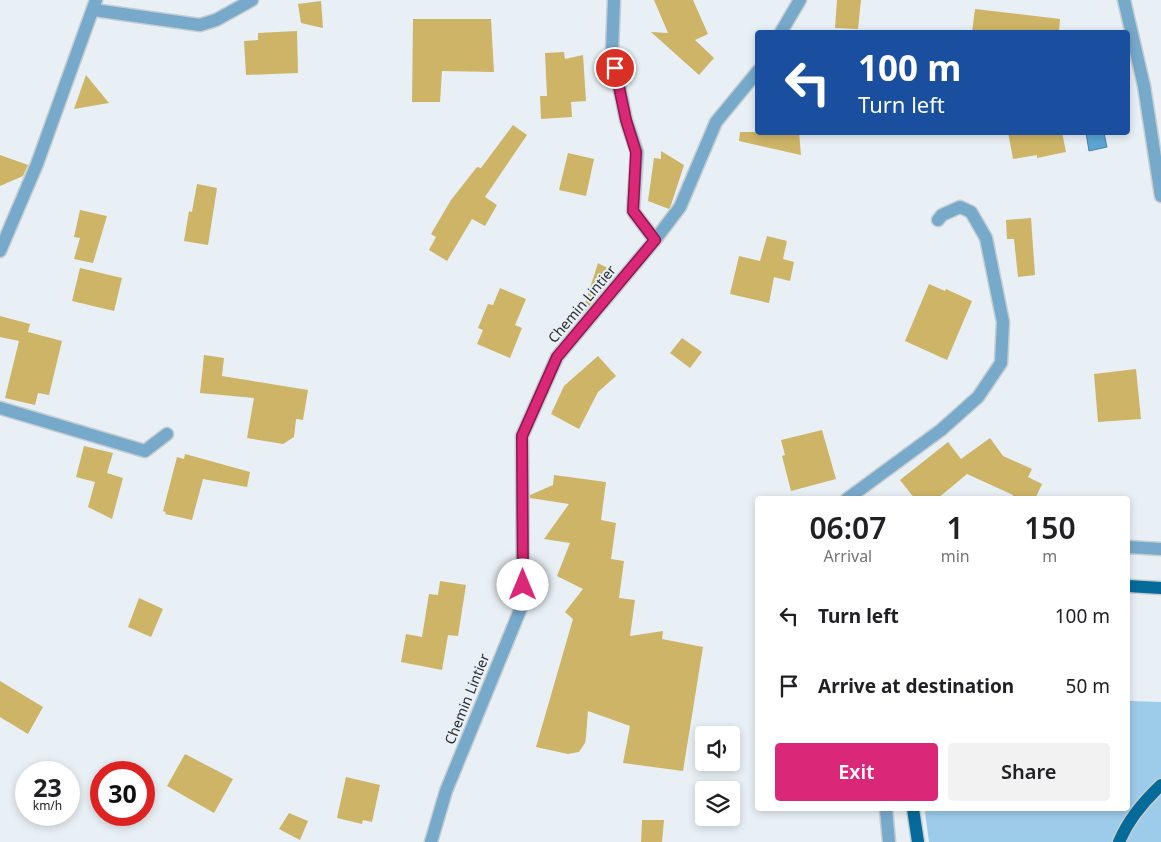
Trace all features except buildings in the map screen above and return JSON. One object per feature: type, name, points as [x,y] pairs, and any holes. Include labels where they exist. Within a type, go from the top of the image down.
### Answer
[{"type":"main road","points":[[1130,586],[1161,588]]},
{"type":"main road","points":[[1119,842],[1124,831],[1147,798],[1161,785]]},
{"type":"main road","points":[[913,811],[918,842]]},
{"type":"street","points":[[0,251],[37,164],[95,5],[200,25],[216,20],[252,0]]},
{"type":"street","points":[[614,0],[612,51],[626,120],[636,152],[633,211],[655,240]]},
{"type":"street","points":[[782,30],[800,0]]},
{"type":"street","points":[[1124,0],[1128,30]]},
{"type":"street","points":[[1130,44],[1132,58],[1144,86],[1161,196]]},
{"type":"street","name":"Chemin Lintier","points":[[431,842],[446,791],[523,603],[522,436],[557,357],[655,240],[680,207],[716,122],[755,75]]},
{"type":"street","points":[[851,496],[941,430],[978,397],[1001,363],[1003,322],[986,238],[971,212],[960,207],[942,215],[938,220]]},
{"type":"street","points":[[0,408],[146,452],[167,434]]},
{"type":"street","points":[[1130,547],[1161,549]]},
{"type":"street","points":[[886,811],[889,842]]},
{"type":"shaded area","points":[[1086,135],[1104,135],[1107,147],[1089,151]]},
{"type":"shaded area","points":[[1130,701],[1161,702],[1161,842],[929,842],[925,812],[1130,811]]},
{"type":"route","points":[[523,585],[522,436],[557,357],[655,240],[633,211],[636,152],[626,120],[615,68]]}]
